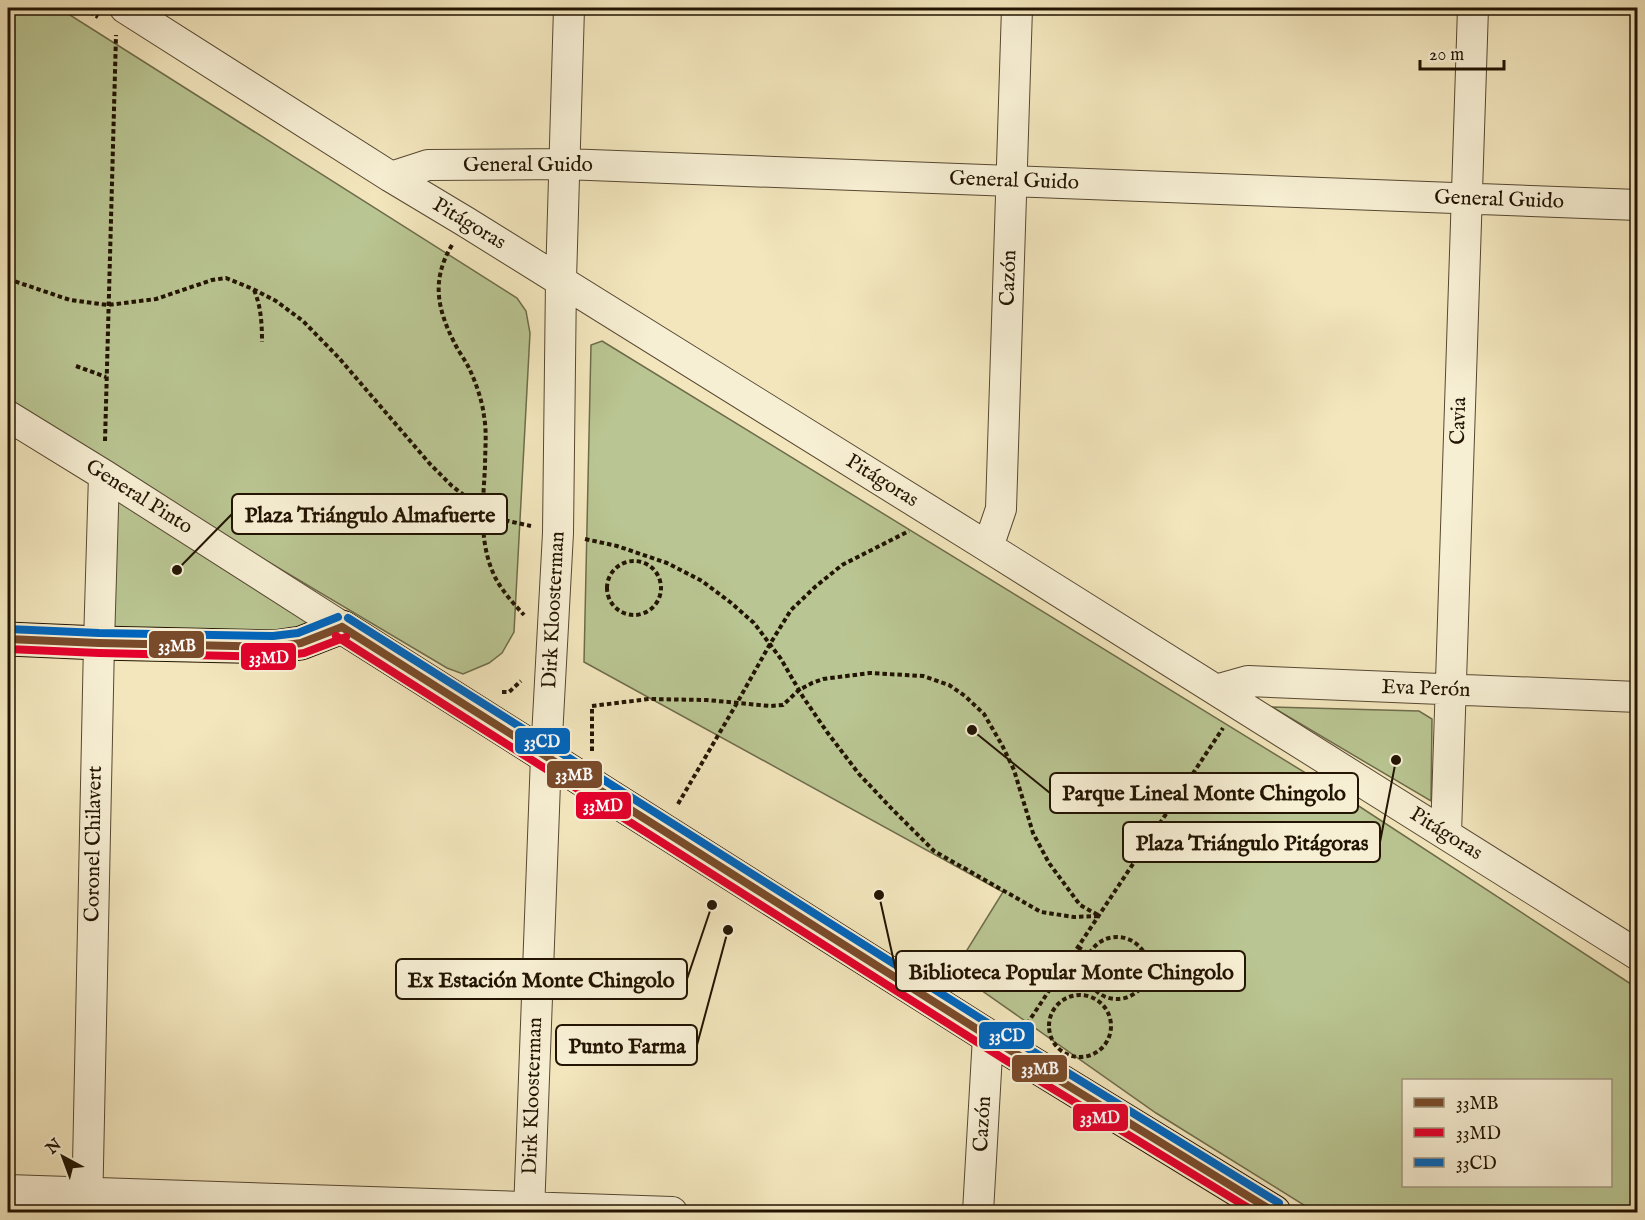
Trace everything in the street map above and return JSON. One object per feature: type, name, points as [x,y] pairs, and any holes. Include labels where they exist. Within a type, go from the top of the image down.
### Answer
[{"type":"main road","points":[[8,639],[99,644],[274,647],[301,643],[342,627]]},
{"type":"main road","name":"General Pinto","points":[[342,627],[999,1043],[1274,1212]]},
{"type":"street","name":"Dirk Kloosterman","points":[[529,1210],[546,756],[544,529],[561,280],[569,8]]},
{"type":"street","name":"Cazón","points":[[988,547],[1001,509],[1017,8]]},
{"type":"street","name":"Cavia","points":[[1446,834],[1473,8]]},
{"type":"street","name":"Pitágoras","points":[[120,18],[561,280],[1638,955]]},
{"type":"street","name":"General Guido","points":[[391,177],[428,165],[564,164],[1638,205]]},
{"type":"street","name":"General Pinto","points":[[8,416],[342,627]]},
{"type":"street","name":"Coronel Chilavert","points":[[87,1203],[104,475]]},
{"type":"street","name":"Eva Perón","points":[[1227,698],[1248,681],[1638,697]]},
{"type":"street","name":"Cazón","points":[[978,1212],[999,1043]]},
{"type":"street","points":[[8,1190],[87,1203],[672,1212]]},
{"type":"path","points":[[104,475],[108,305],[120,18]]},
{"type":"path","points":[[466,222],[440,270],[439,301],[444,322],[469,369],[482,403],[485,420],[482,525],[489,563],[496,580],[526,617],[527,606]]},
{"type":"path","points":[[8,279],[70,300],[108,305],[156,299],[213,280],[226,278],[276,301],[303,321],[339,358],[430,464],[452,486],[483,510],[508,521],[617,546],[667,563],[702,580],[730,602],[754,623],[770,644],[827,732],[859,774],[934,850],[1041,912],[1074,917],[1099,916]]},
{"type":"path","points":[[254,290],[261,315],[262,342]]},
{"type":"path","points":[[76,366],[106,377]]},
{"type":"path","points":[[531,514],[544,529]]},
{"type":"path","points":[[663,831],[791,610],[842,565],[938,516]]},
{"type":"path","points":[[644,563],[647,556]]},
{"type":"path","points":[[629,561],[644,563],[654,569],[662,586],[657,604],[642,614],[625,614],[611,603],[607,587],[609,578],[620,565],[629,561]]},
{"type":"path","points":[[592,786],[592,706],[649,699],[783,705],[799,690],[823,679],[870,673],[923,676],[949,685],[984,714],[1014,770],[1033,833],[1049,863],[1080,905],[1099,916]]},
{"type":"path","points":[[500,692],[509,692],[520,682],[524,674]]},
{"type":"path","points":[[999,1043],[1078,947],[1099,916],[1227,698]]},
{"type":"path","points":[[1123,938],[1140,947],[1148,964],[1148,974],[1138,991],[1119,999],[1108,998],[1099,993],[1088,976],[1087,965],[1096,946],[1103,940],[1123,938]]},
{"type":"path","points":[[1078,947],[1090,955]]},
{"type":"path","points":[[1095,999],[1099,993]]},
{"type":"path","points":[[1086,995],[1095,999],[1103,1004],[1111,1022],[1107,1041],[1092,1054],[1072,1056],[1054,1043],[1049,1023],[1052,1012],[1066,998],[1086,995]]},
{"type":"green space","points":[[8,8],[59,8],[517,298],[526,311],[530,333],[514,632],[502,653],[489,663],[463,674],[447,668],[8,407]]},
{"type":"green space","points":[[602,341],[1348,799],[1637,988],[1637,1212],[1315,1212],[1156,1113],[954,971],[1003,892],[584,662],[591,345]]},
{"type":"green space","points":[[104,475],[342,627],[99,643]]},
{"type":"green space","points":[[1272,707],[1419,711],[1432,719],[1431,801]]},
{"type":"transit line","name":"33CD","points":[[8,629],[273,636],[298,633],[338,617]]},
{"type":"transit line","name":"33CD","points":[[348,618],[1016,1041],[1279,1203]]},
{"type":"transit line","name":"33MB","points":[[342,627],[1010,1050],[1274,1212]]},
{"type":"transit line","name":"33MB","points":[[8,639],[274,647],[301,643],[342,627]]},
{"type":"transit line","name":"33MD","points":[[336,636],[1004,1059],[1255,1212]]},
{"type":"transit line","name":"33MD","points":[[8,649],[275,657],[304,653],[346,637]]},
{"type":"place","name":"Plaza Triángulo Almafuerte","points":[[177,570]]},
{"type":"place","name":"Parque Lineal Monte Chingolo","points":[[972,730]]},
{"type":"place","name":"Plaza Triángulo Pitágoras","points":[[1396,760]]},
{"type":"place","name":"Biblioteca Popular Monte Chingolo","points":[[879,895]]},
{"type":"place","name":"Ex Estación Monte Chingolo","points":[[712,905]]},
{"type":"place","name":"Punto Farma","points":[[728,930]]}]
